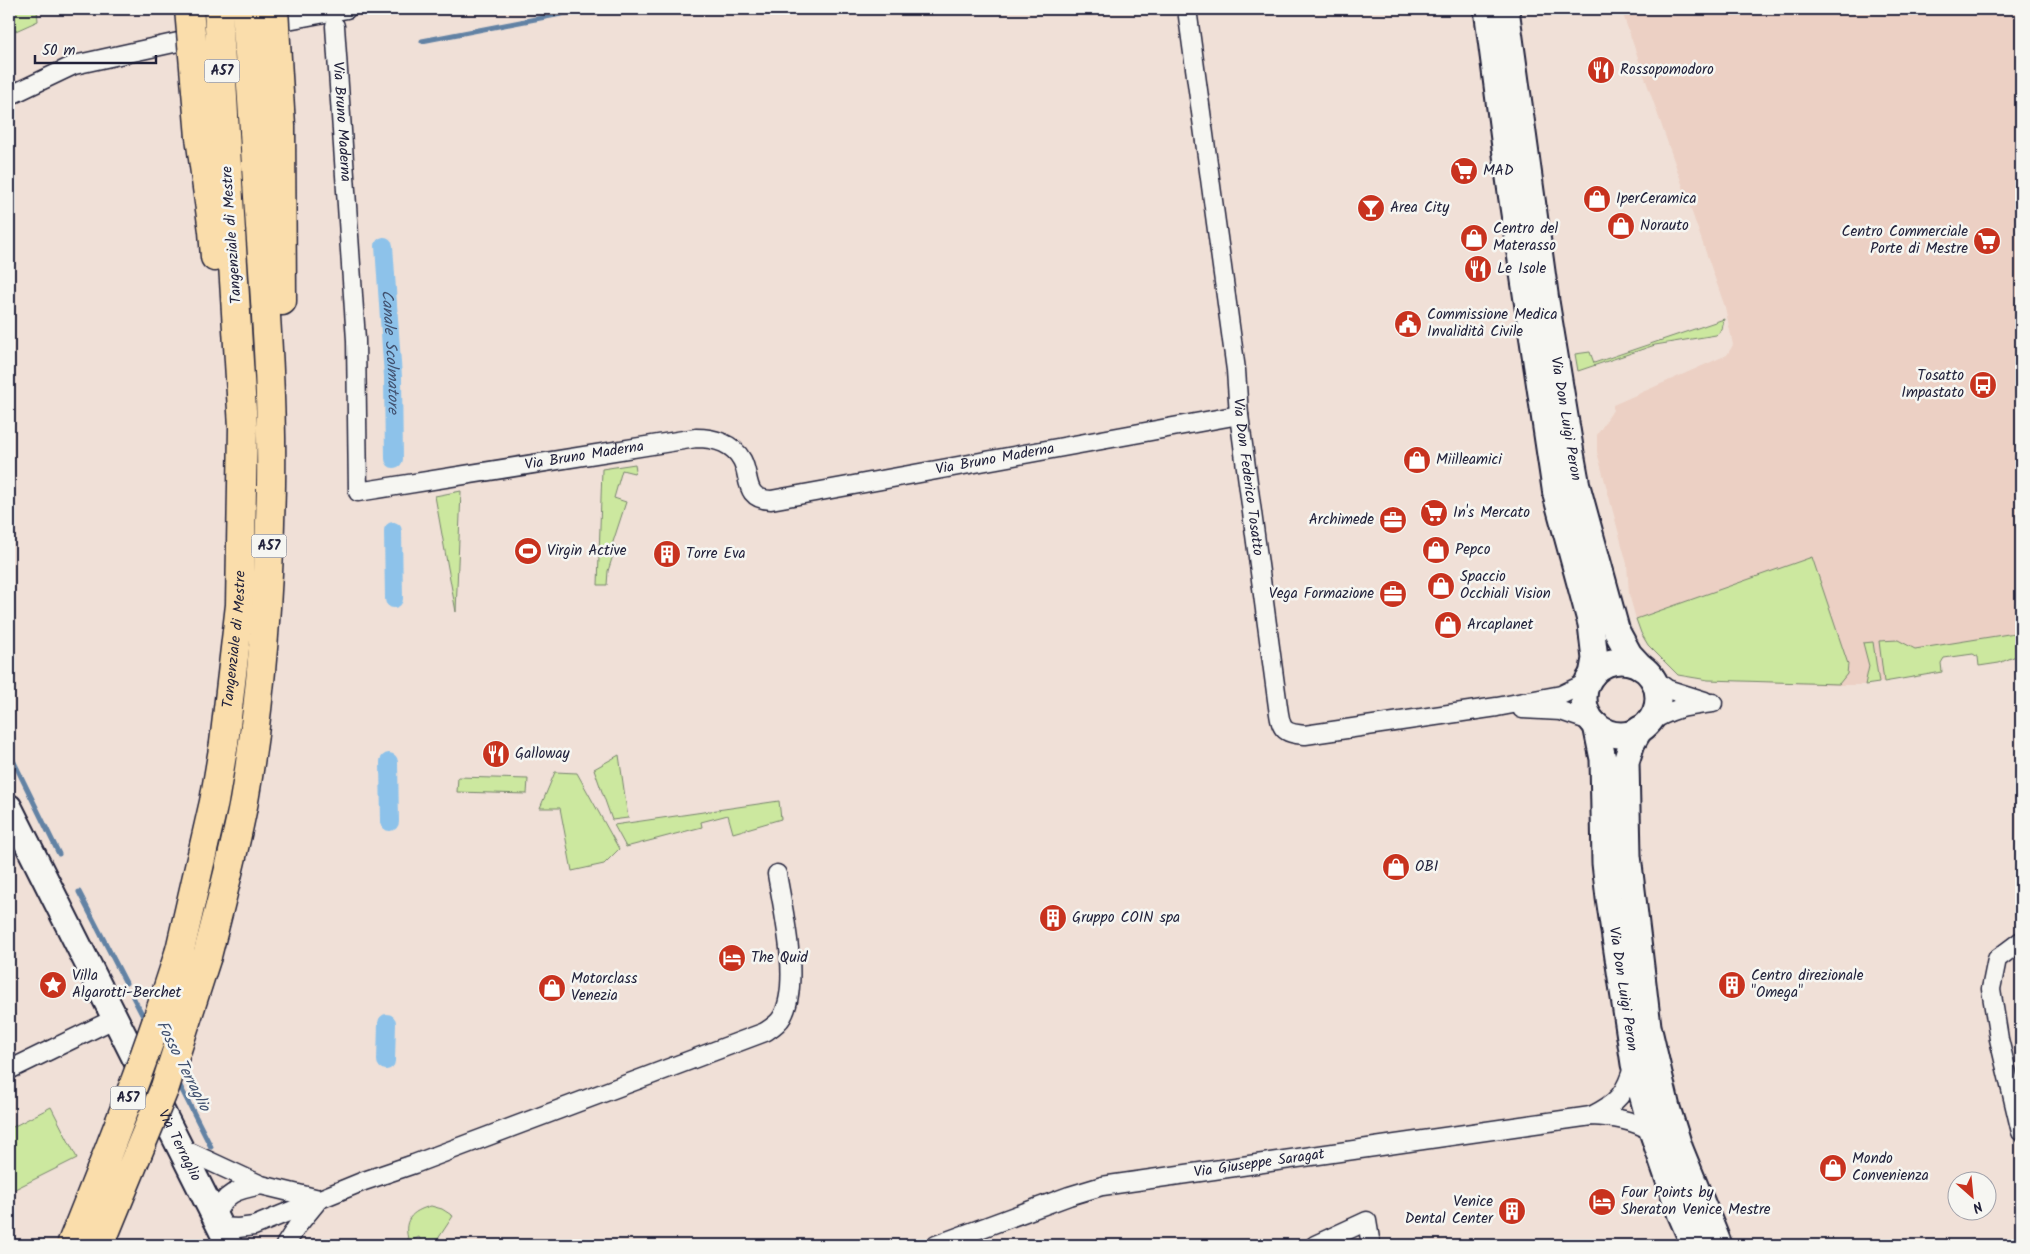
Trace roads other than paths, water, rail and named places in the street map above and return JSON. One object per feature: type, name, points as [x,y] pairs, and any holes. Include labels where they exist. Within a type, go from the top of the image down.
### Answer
[{"type":"highway","name":"A57","points":[[189,9],[213,135]]},
{"type":"highway","name":"Tangenziale di Mestre","points":[[71,1245],[164,1002],[180,950],[214,802],[226,724],[240,605],[243,427],[213,135],[218,9]]},
{"type":"highway","name":"Tangenziale di Mestre","points":[[100,1245],[165,1087],[207,956],[231,863],[244,802],[263,654],[267,604],[271,483],[270,426],[246,9]]},
{"type":"highway","name":"A57","points":[[267,604],[288,524],[288,427],[281,273],[281,126],[274,9]]},
{"type":"street","points":[[9,96],[74,65],[167,44],[347,9]]},
{"type":"street","name":"Via Don Luigi Peron","points":[[1488,9],[1513,202],[1555,486],[1590,624],[1595,659],[1590,678]]},
{"type":"street","name":"Via Don Luigi Peron","points":[[1506,9],[1546,301],[1577,486],[1617,632],[1629,654],[1646,672]]},
{"type":"street","name":"Via Don Federico Tosatto","points":[[1187,10],[1236,370],[1239,415],[1280,723],[1284,731],[1305,736],[1497,707],[1562,695],[1590,678]]},
{"type":"street","name":"Via Bruno Maderna","points":[[335,26],[355,331],[358,492],[696,438],[710,438],[729,446],[737,453],[743,461],[750,489],[755,495],[771,500],[1239,415]]},
{"type":"street","points":[[1613,662],[1630,662],[1646,672],[1667,688],[1712,703],[1678,707],[1667,711],[1628,733],[1615,734],[1603,730],[1586,711],[1584,703],[1590,678],[1602,666],[1613,662]]},
{"type":"street","points":[[1643,726],[1654,713],[1657,701],[1656,688],[1646,672]]},
{"type":"street","name":"Via Don Federico Tosatto","points":[[1497,707],[1562,711],[1595,723]]},
{"type":"street","name":"Via Don Luigi Peron","points":[[1595,723],[1603,759],[1605,863],[1609,898],[1634,1064],[1652,1131],[1680,1213],[1694,1245]]},
{"type":"street","name":"Via Don Luigi Peron","points":[[1643,726],[1632,743],[1626,762],[1628,856],[1648,1026],[1667,1108],[1680,1149],[1719,1245]]},
{"type":"street","name":"Via Terraglio","points":[[9,807],[221,1229]]},
{"type":"street","points":[[261,1185],[231,1194],[220,1202],[221,1229],[254,1226],[319,1199],[765,1032],[776,1025],[783,1015],[790,985],[789,949],[777,874]]},
{"type":"street","points":[[2021,941],[1997,959],[1991,990],[2021,1132]]},
{"type":"street","points":[[9,1070],[116,1018]]},
{"type":"street","name":"Via Giuseppe Saragat","points":[[1591,1116],[1608,1108],[1620,1098],[1629,1082],[1634,1064]]},
{"type":"street","name":"Via Giuseppe Saragat","points":[[936,1245],[1068,1196],[1102,1186],[1591,1116],[1616,1117],[1634,1121],[1652,1131]]},
{"type":"street","points":[[181,1148],[261,1185],[319,1199]]},
{"type":"street","points":[[285,1245],[319,1199]]},
{"type":"street","points":[[1315,1245],[1367,1221],[1371,1245]]},
{"type":"waterway","points":[[422,41],[587,9]]},
{"type":"waterway","name":"Canale Scolmatore","points":[[384,246],[393,377],[394,459]]},
{"type":"waterway","name":"Canale Scolmatore","points":[[393,531],[394,599]]},
{"type":"waterway","name":"Fosso Terraglio","points":[[9,752],[59,854]]},
{"type":"waterway","name":"Canale Scolmatore","points":[[389,762],[390,822]]},
{"type":"waterway","name":"Fosso Terraglio","points":[[79,892],[126,983]]},
{"type":"waterway","name":"Fosso Terraglio","points":[[133,997],[146,1022]]},
{"type":"waterway","name":"Canale Scolmatore","points":[[386,1061],[387,1023]]},
{"type":"waterway","name":"Fosso Terraglio","points":[[177,1080],[211,1147]]},
{"type":"place","name":"Rossopomodoro","points":[[1601,70]]},
{"type":"place","name":"MAD","points":[[1464,171]]},
{"type":"place","name":"IperCeramica","points":[[1597,199]]},
{"type":"place","name":"Area City","points":[[1371,208]]},
{"type":"place","name":"Norauto","points":[[1621,226]]},
{"type":"place","name":"Centro del Materasso","points":[[1474,238]]},
{"type":"place","name":"Centro Commerciale Porte di Mestre","points":[[1987,241]]},
{"type":"place","name":"Le Isole","points":[[1478,269]]},
{"type":"place","name":"Commissione Medica Invalidità Civile","points":[[1408,324]]},
{"type":"place","name":"Tosatto Impastato","points":[[1983,385]]},
{"type":"place","name":"Miilleamici","points":[[1417,460]]},
{"type":"place","name":"In's Mercato","points":[[1434,513]]},
{"type":"place","name":"Archimede","points":[[1393,520]]},
{"type":"place","name":"Pepco","points":[[1436,550]]},
{"type":"place","name":"Virgin Active","points":[[528,551]]},
{"type":"place","name":"Torre Eva","points":[[667,554]]},
{"type":"place","name":"Spaccio Occhiali Vision","points":[[1441,586]]},
{"type":"place","name":"Vega Formazione","points":[[1393,594]]},
{"type":"place","name":"Arcaplanet","points":[[1448,625]]},
{"type":"place","name":"Galloway","points":[[496,754]]},
{"type":"place","name":"OBI","points":[[1396,867]]},
{"type":"place","name":"Gruppo COIN spa","points":[[1053,918]]},
{"type":"place","name":"The Quid","points":[[732,958]]},
{"type":"place","name":"Villa Algarotti-Berchet","points":[[53,985]]},
{"type":"place","name":"Centro direzionale \"Omega\"","points":[[1732,985]]},
{"type":"place","name":"Motorclass Venezia","points":[[552,988]]},
{"type":"place","name":"Mondo Convenienza","points":[[1833,1168]]},
{"type":"place","name":"Four Points by Sheraton Venice Mestre","points":[[1602,1202]]},
{"type":"place","name":"Venice Dental Center","points":[[1512,1211]]}]
